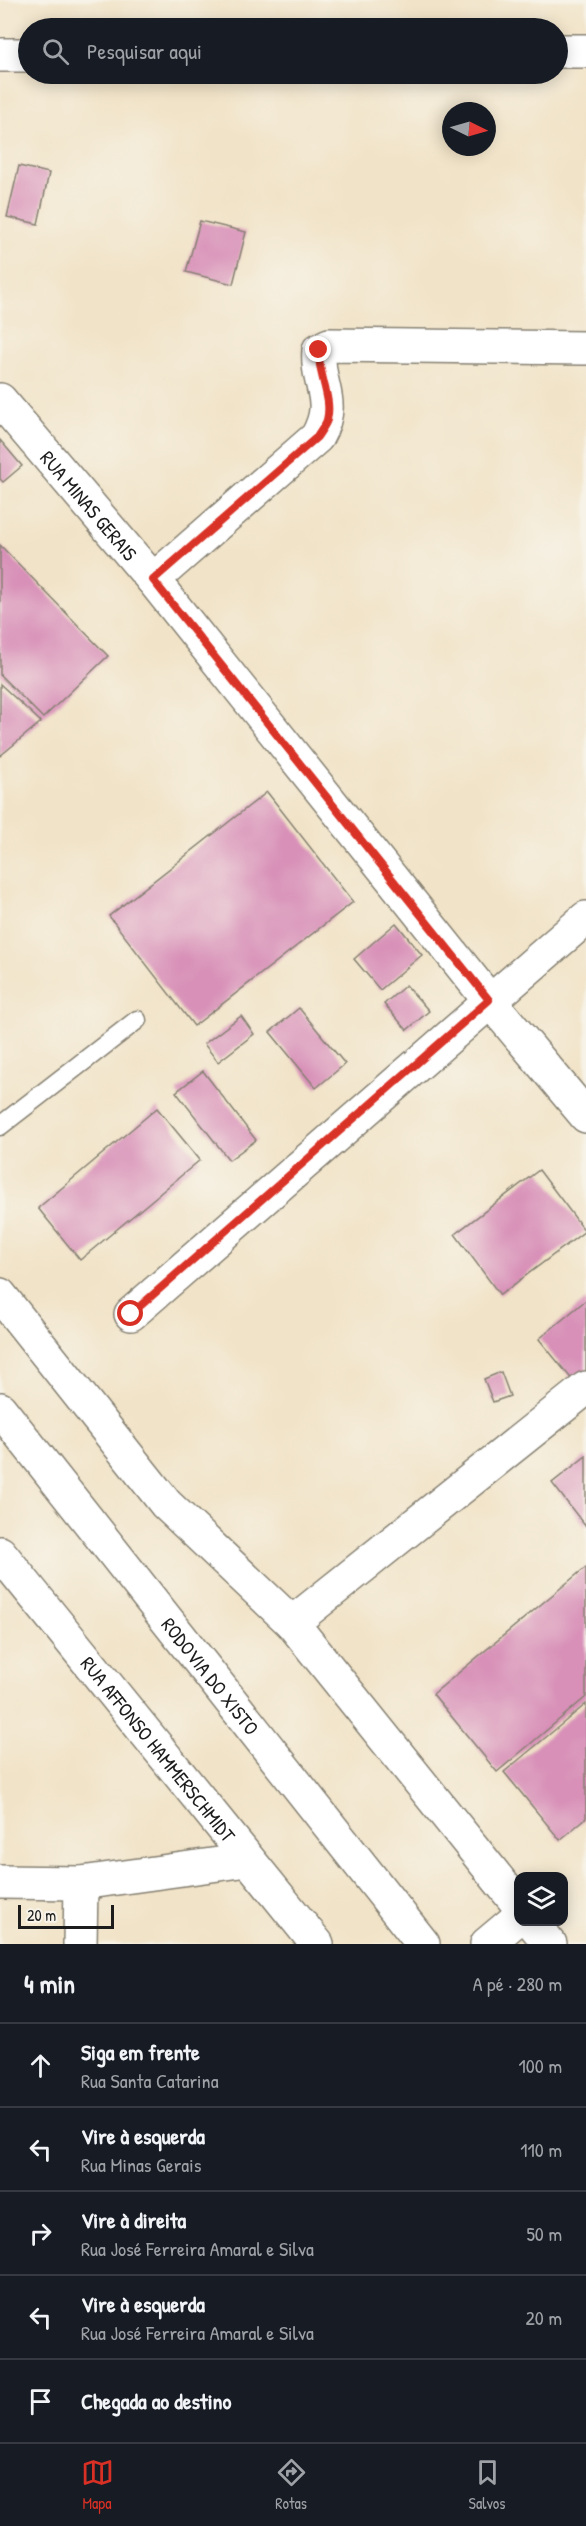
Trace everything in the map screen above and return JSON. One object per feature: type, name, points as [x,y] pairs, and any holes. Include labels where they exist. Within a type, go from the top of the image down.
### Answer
[{"type":"main road","points":[[568,51],[586,51]]},
{"type":"main road","points":[[0,55],[18,54]]},
{"type":"main road","points":[[153,580],[317,437],[327,420],[327,402],[318,365],[319,350],[329,345],[586,348]]},
{"type":"main road","name":"RUA MINAS GERAIS","points":[[0,400],[153,580],[489,1000],[586,1116]]},
{"type":"main road","points":[[131,1314],[489,1000],[586,918]]},
{"type":"main road","points":[[0,1295],[166,1504],[292,1623],[514,1898]]},
{"type":"main road","points":[[292,1623],[586,1388]]},
{"type":"main road","name":"RODOVIA DO XISTO","points":[[0,1409],[62,1491],[209,1671],[363,1871],[423,1944]]},
{"type":"main road","name":"RUA AFFONSO HAMMERSCHMIDT","points":[[0,1553],[317,1944]]},
{"type":"main road","points":[[0,1882],[81,1883],[248,1860]]},
{"type":"main road","points":[[363,1871],[399,1944]]},
{"type":"main road","points":[[80,1944],[81,1883]]},
{"type":"main road","points":[[487,1944],[514,1922]]},
{"type":"main road","points":[[535,1926],[550,1944]]},
{"type":"lane","points":[[0,1126],[137,1020]]},
{"type":"building","points":[[19,166],[49,173],[38,224],[7,217]]},
{"type":"building","points":[[200,221],[246,232],[233,284],[186,272]]},
{"type":"building","points":[[0,440],[22,466],[3,482],[0,479]]},
{"type":"building","points":[[0,545],[108,656],[43,718],[0,675]]},
{"type":"building","points":[[0,684],[41,722],[0,756]]},
{"type":"building","points":[[267,792],[353,902],[194,1026],[109,916]]},
{"type":"building","points":[[396,923],[422,955],[380,990],[354,959]]},
{"type":"building","points":[[406,985],[429,1011],[407,1030],[384,1004]]},
{"type":"building","points":[[299,1008],[345,1064],[316,1088],[270,1032]]},
{"type":"building","points":[[241,1016],[254,1034],[218,1062],[204,1044]]},
{"type":"building","points":[[203,1071],[256,1140],[229,1160],[176,1092]]},
{"type":"building","points":[[157,1108],[200,1160],[80,1260],[38,1208]]},
{"type":"building","points":[[539,1170],[585,1231],[500,1295],[455,1234]]},
{"type":"building","points":[[586,1300],[586,1372],[574,1382],[539,1339]]},
{"type":"building","points":[[501,1372],[510,1396],[493,1402],[484,1379]]},
{"type":"building","points":[[586,1456],[586,1527],[552,1483]]},
{"type":"building","points":[[586,1567],[586,1697],[497,1772],[433,1694]]},
{"type":"building","points":[[586,1704],[586,1818],[560,1840],[504,1772]]},
{"type":"route","points":[[131,1314],[489,1000],[153,580],[317,437],[327,420],[327,402],[318,365],[319,350]]}]
